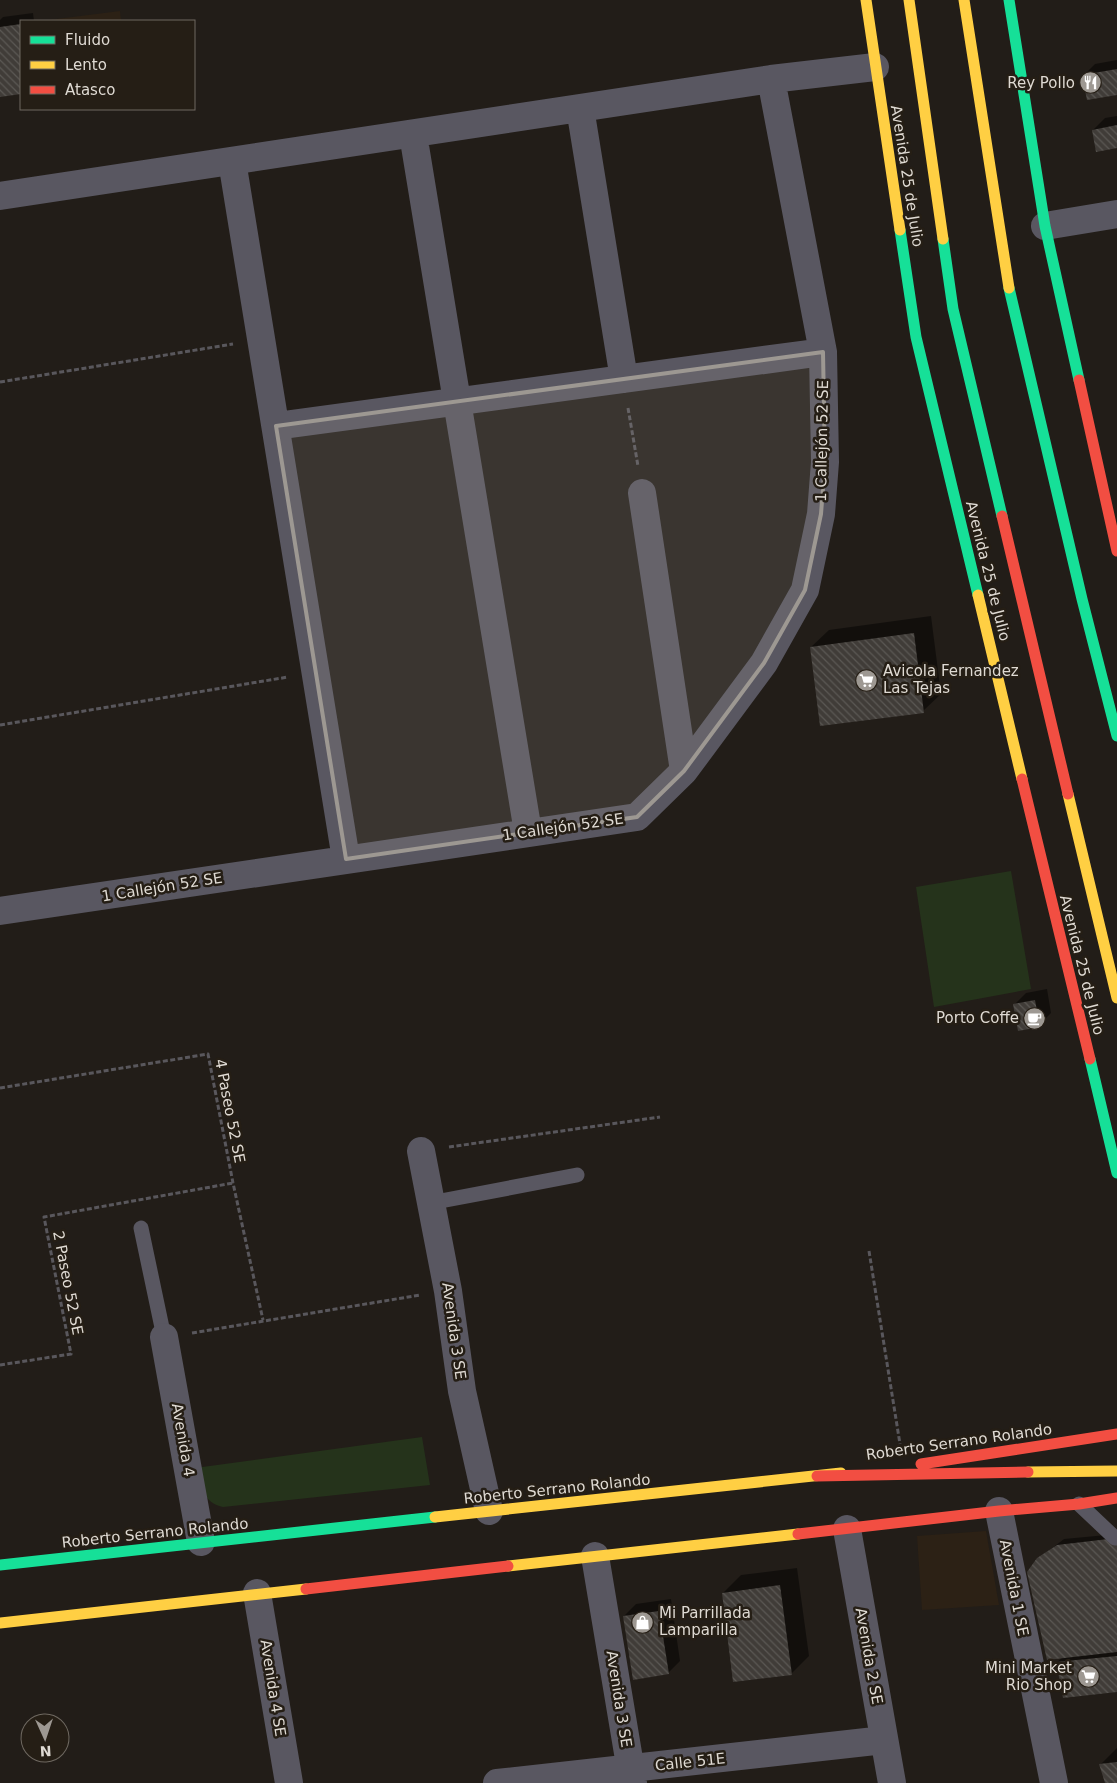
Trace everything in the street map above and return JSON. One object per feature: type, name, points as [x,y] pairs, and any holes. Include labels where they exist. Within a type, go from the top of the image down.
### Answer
[{"type":"main road","name":"Avenida 25 de Julio","points":[[866,0],[916,337],[1117,1173]]},
{"type":"main road","name":"Avenida 25 de Julio","points":[[909,0],[953,309],[1117,998]]},
{"type":"main road","points":[[964,0],[1009,288],[1082,599],[1117,736]]},
{"type":"main road","points":[[1009,0],[1046,226],[1114,524],[1117,551]]},
{"type":"main road","name":"Roberto Serrano Rolando","points":[[0,1566],[201,1542],[904,1466],[1117,1434]]},
{"type":"main road","points":[[817,1476],[959,1472],[1117,1471]]},
{"type":"main road","points":[[0,1623],[1079,1504],[1117,1498]]},
{"type":"street","points":[[0,196],[771,79],[875,67]]},
{"type":"street","name":"1 Callejón 52 SE","points":[[0,911],[637,816],[684,771],[764,663],[805,590],[821,514],[825,462],[823,352],[771,79]]},
{"type":"street","points":[[580,108],[624,379]]},
{"type":"street","points":[[413,134],[528,832]]},
{"type":"street","points":[[232,161],[346,859]]},
{"type":"street","points":[[1046,226],[1117,214]]},
{"type":"street","points":[[276,426],[823,352]]},
{"type":"street","points":[[642,493],[684,771]]},
{"type":"street","name":"Avenida 3 SE","points":[[421,1151],[448,1291],[462,1391],[489,1511]]},
{"type":"street","name":"Avenida 4","points":[[164,1337],[201,1542]]},
{"type":"street","name":"Avenida 1 SE","points":[[999,1512],[1054,1783]]},
{"type":"street","name":"Avenida 2 SE","points":[[847,1529],[892,1783]]},
{"type":"street","name":"Avenida 3 SE","points":[[595,1556],[631,1776]]},
{"type":"street","name":"Avenida 4 SE","points":[[257,1594],[289,1783]]},
{"type":"street","name":"Calle 51E","points":[[497,1783],[631,1776],[884,1740]]},
{"type":"lane","points":[[430,1203],[577,1175]]},
{"type":"lane","points":[[141,1228],[164,1337]]},
{"type":"lane","points":[[1079,1504],[1115,1538]]},
{"type":"path","points":[[0,382],[261,340]]},
{"type":"path","points":[[624,379],[642,493]]},
{"type":"path","points":[[0,725],[316,672]]},
{"type":"path","name":"4 Paseo 52 SE","points":[[0,1088],[208,1054],[233,1183],[263,1320]]},
{"type":"path","points":[[421,1151],[660,1117]]},
{"type":"path","name":"2 Paseo 52 SE","points":[[0,1365],[70,1354],[44,1217],[233,1183]]},
{"type":"path","points":[[869,1251],[904,1466]]},
{"type":"path","points":[[164,1337],[448,1291]]},
{"type":"highlighted area","points":[[823,352],[825,462],[821,514],[805,590],[764,663],[684,771],[637,817],[346,859],[276,426]]},
{"type":"shaded area","points":[[120,11],[121,20],[49,20]]},
{"type":"shaded area","points":[[986,1531],[999,1605],[922,1610],[917,1536]]},
{"type":"green space","points":[[1011,871],[1031,989],[934,1007],[916,887]]},
{"type":"green space","points":[[422,1437],[430,1485],[223,1507],[216,1505],[204,1493],[195,1468]]},
{"type":"building","points":[[20,24],[20,94],[0,97],[0,27]]},
{"type":"building","points":[[1117,69],[1117,95],[1087,100],[1082,75]]},
{"type":"building","points":[[1117,125],[1117,148],[1096,152],[1092,130]]},
{"type":"building","name":"Avicola Fernandez Las Tejas","points":[[914,633],[924,713],[820,726],[810,647]]},
{"type":"building","points":[[1035,1000],[1040,1027],[1018,1031],[1013,1004]]},
{"type":"building","points":[[1117,1538],[1117,1652],[1047,1660],[1027,1572],[1037,1558],[1057,1545]]},
{"type":"building","points":[[780,1585],[792,1675],[733,1682],[722,1593]]},
{"type":"building","points":[[659,1611],[669,1674],[633,1680],[623,1616]]},
{"type":"building","name":"Mini Market Rio Shop","points":[[1117,1656],[1117,1692],[1063,1698],[1056,1662]]},
{"type":"building","points":[[1117,1762],[1117,1783],[1105,1783],[1099,1764]]},
{"type":"traffic: fast","points":[[1009,0],[1045,226],[1079,380]]},
{"type":"traffic: fast","points":[[900,230],[916,337],[978,595]]},
{"type":"traffic: fast","points":[[943,239],[953,309],[1002,516]]},
{"type":"traffic: fast","points":[[1009,288],[1082,599],[1117,736]]},
{"type":"traffic: fast","points":[[1090,1059],[1117,1173]]},
{"type":"traffic: fast","points":[[0,1565],[435,1517]]},
{"type":"traffic: slow","points":[[866,0],[900,230]]},
{"type":"traffic: slow","points":[[909,0],[943,239]]},
{"type":"traffic: slow","points":[[964,0],[1009,288]]},
{"type":"traffic: slow","points":[[978,595],[1022,779]]},
{"type":"traffic: slow","points":[[1068,794],[1117,998]]},
{"type":"traffic: slow","points":[[1028,1472],[1117,1471]]},
{"type":"traffic: slow","points":[[435,1517],[841,1473]]},
{"type":"traffic: slow","points":[[508,1566],[798,1534]]},
{"type":"traffic: slow","points":[[0,1623],[306,1589]]},
{"type":"traffic: jam","points":[[1079,380],[1117,551]]},
{"type":"traffic: jam","points":[[1002,516],[1068,794]]},
{"type":"traffic: jam","points":[[1022,779],[1090,1059]]},
{"type":"traffic: jam","points":[[921,1464],[1117,1434]]},
{"type":"traffic: jam","points":[[817,1476],[1028,1472]]},
{"type":"traffic: jam","points":[[798,1534],[999,1511],[1079,1504],[1117,1498]]},
{"type":"traffic: jam","points":[[306,1589],[508,1566]]},
{"type":"place","name":"Rey Pollo","points":[[1091,83]]},
{"type":"place","name":"Avicola Fernandez Las Tejas","points":[[867,680]]},
{"type":"place","name":"Porto Coffe","points":[[1035,1018]]},
{"type":"place","name":"Mi Parrillada Lamparilla","points":[[643,1622]]},
{"type":"place","name":"Mini Market Rio Shop","points":[[1088,1677]]}]
